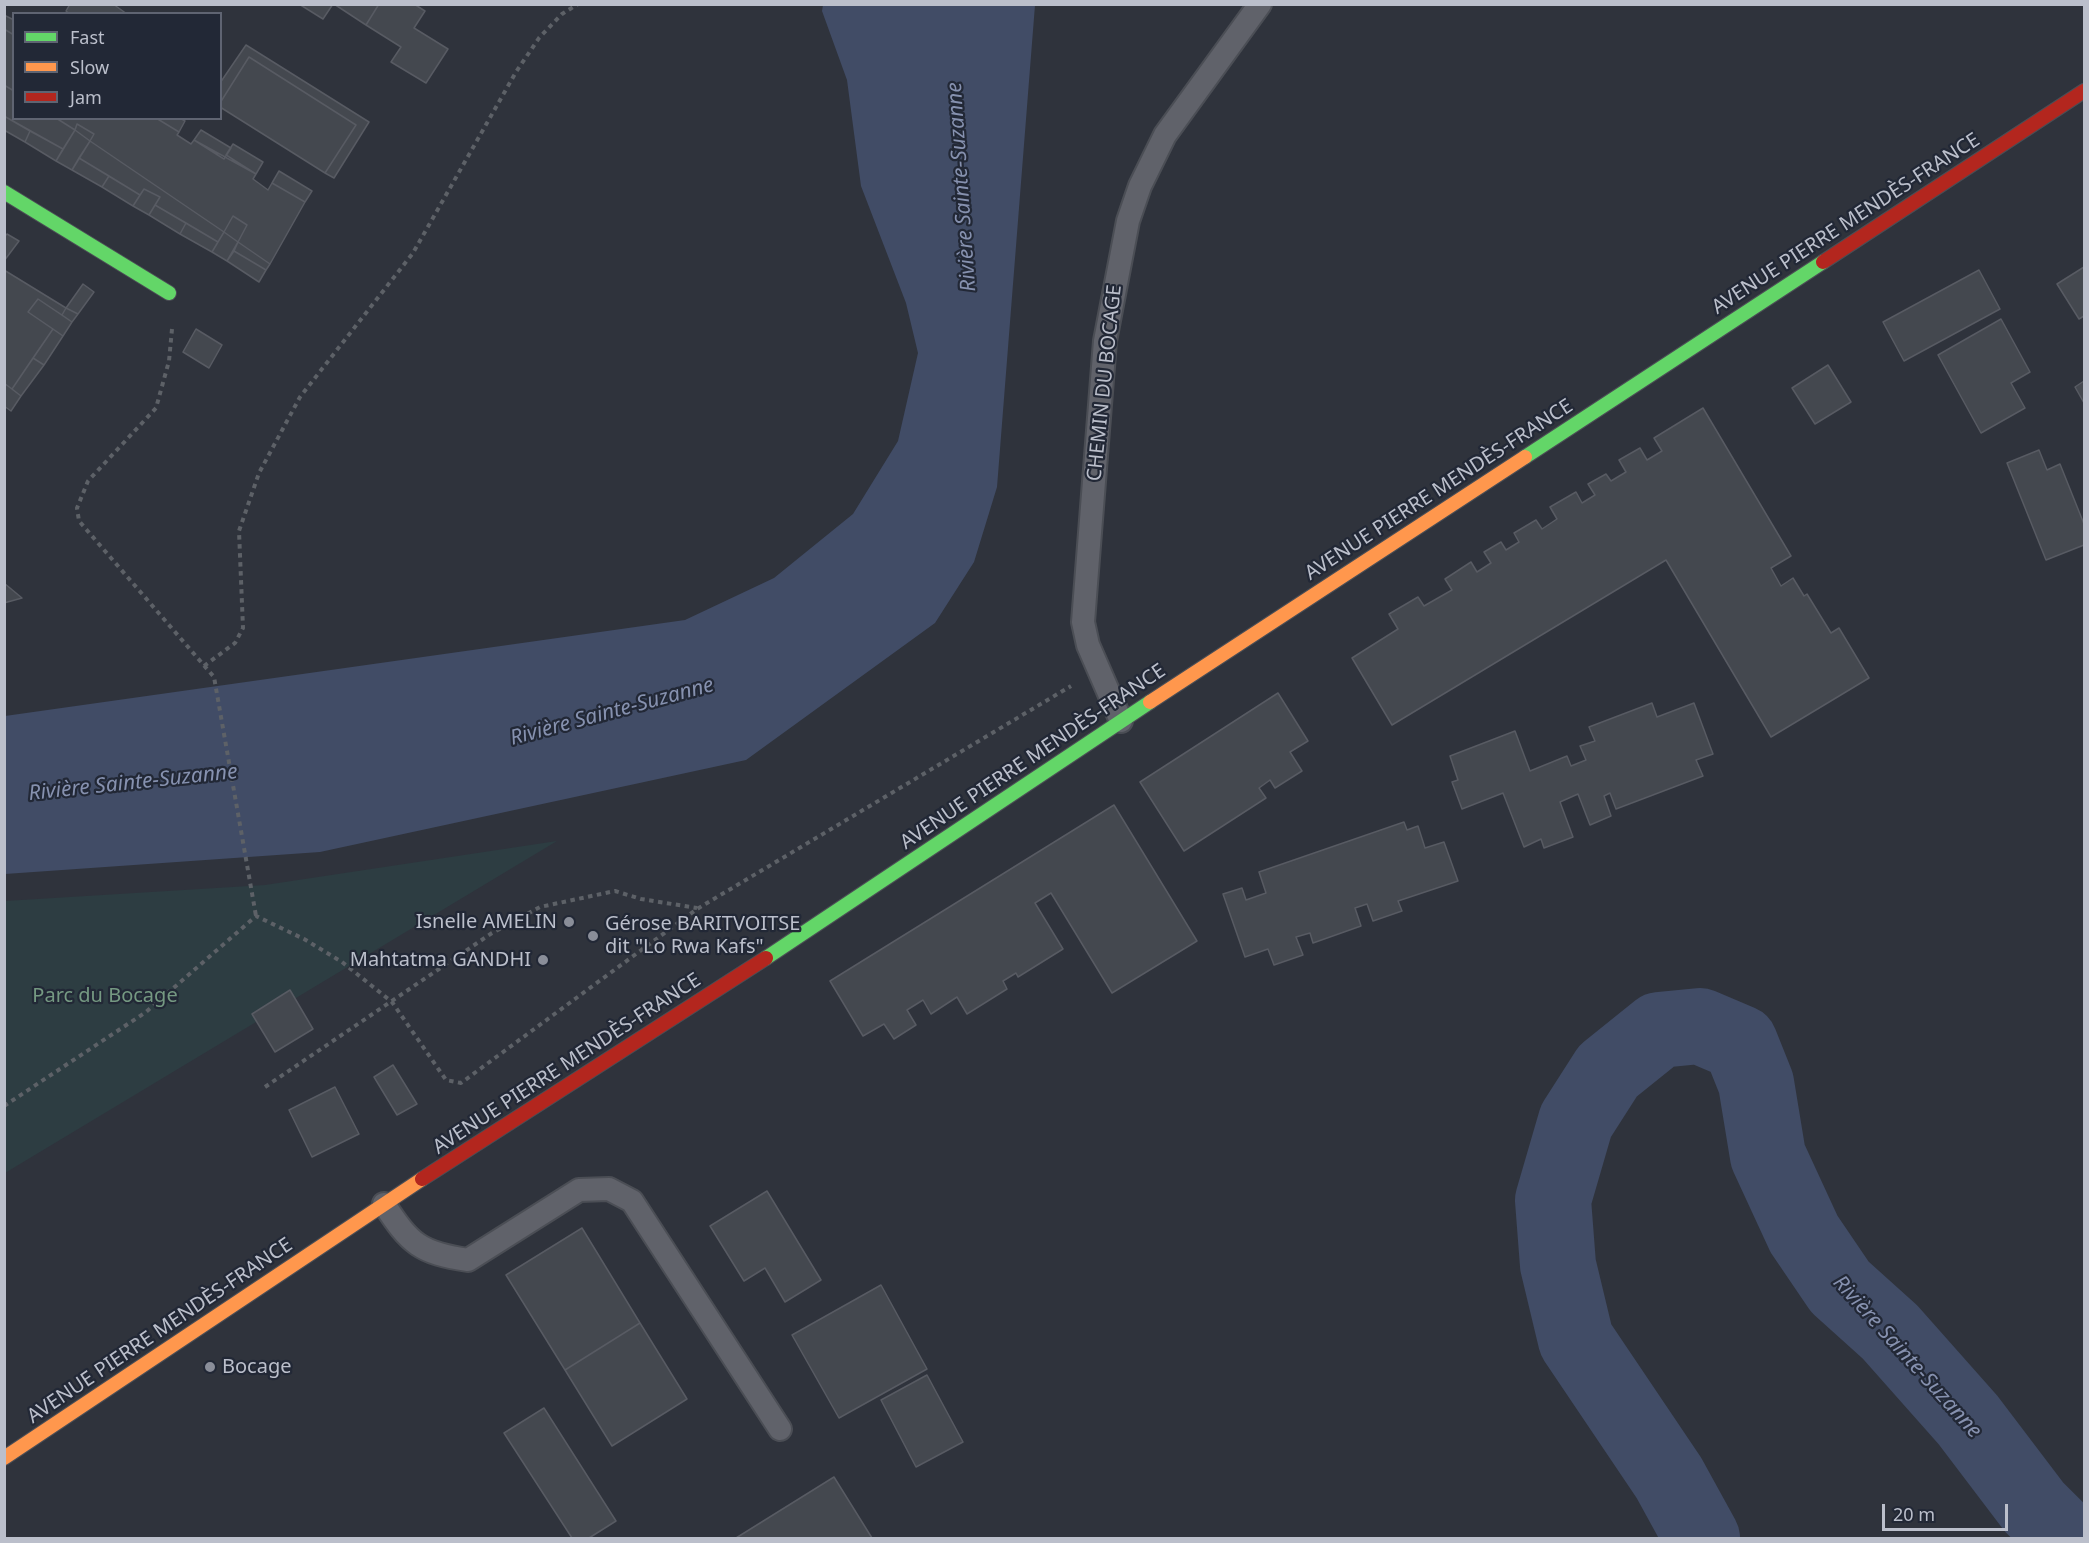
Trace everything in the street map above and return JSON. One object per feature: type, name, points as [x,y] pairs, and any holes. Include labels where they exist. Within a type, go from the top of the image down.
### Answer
[{"type":"main road","name":"AVENUE PIERRE MENDÈS-FRANCE","points":[[4,1458],[384,1204],[706,998],[1121,721],[2085,91]]},
{"type":"main road","points":[[4,192],[169,293]]},
{"type":"lane","name":"CHEMIN DU BOCAGE","points":[[1121,721],[1098,670],[1083,622],[1105,341],[1128,221],[1140,186],[1165,135],[1260,4]]},
{"type":"lane","points":[[384,1204],[404,1234],[435,1256],[468,1260],[579,1190],[609,1189],[632,1201],[780,1429]]},
{"type":"path","points":[[204,666],[235,643],[243,628],[239,531],[259,473],[300,397],[413,253],[516,72],[539,38],[562,14],[578,4]]},
{"type":"path","points":[[169,293],[172,327],[169,361],[156,408],[88,481],[77,508],[79,520],[214,677],[256,916]]},
{"type":"path","points":[[256,916],[304,939],[342,962],[392,1002],[446,1080],[461,1083],[697,909],[1098,670]]},
{"type":"path","points":[[265,1087],[492,933],[540,907],[615,891],[641,899],[697,909]]},
{"type":"path","points":[[4,1106],[146,1012],[256,916]]},
{"type":"green space","name":"Parc du Bocage","points":[[557,841],[5,1173],[5,901],[265,885]]},
{"type":"water","points":[[823,5],[1035,5],[997,487],[974,562],[935,623],[746,760],[320,852],[5,874],[5,716],[685,620],[774,578],[853,514],[898,441],[918,353],[906,303],[861,186],[847,80],[822,11]]},
{"type":"building","points":[[70,4],[113,4],[124,12],[67,12]]},
{"type":"building","points":[[299,4],[333,4],[323,19]]},
{"type":"building","points":[[334,4],[379,4],[366,25]]},
{"type":"building","points":[[379,4],[414,4],[425,11],[414,28],[448,49],[426,83],[391,62],[401,47],[366,25]]},
{"type":"building","points":[[4,15],[12,19],[12,34],[4,29]]},
{"type":"building","points":[[4,29],[12,34],[12,90],[4,85]]},
{"type":"building","points":[[246,45],[369,122],[334,178],[325,173],[356,125],[249,57],[222,100],[222,80]]},
{"type":"building","points":[[249,57],[356,125],[325,173],[222,108],[222,100]]},
{"type":"building","points":[[4,85],[12,90],[12,120],[59,120],[75,130],[63,149],[4,116]]},
{"type":"building","points":[[4,116],[30,131],[25,142],[4,130]]},
{"type":"building","points":[[59,120],[159,120],[179,132],[177,135],[191,144],[194,140],[256,174],[253,179],[268,190],[272,183],[305,202],[270,264],[238,242],[247,225],[233,216],[224,232],[90,141],[94,134],[77,124],[75,130]]},
{"type":"building","points":[[159,120],[185,121],[179,132]]},
{"type":"building","points":[[77,124],[94,134],[90,141],[75,130]]},
{"type":"building","points":[[75,130],[90,141],[72,170],[56,161]]},
{"type":"building","points":[[201,130],[231,148],[224,159],[194,140]]},
{"type":"building","points":[[30,131],[63,149],[56,161],[25,142]]},
{"type":"building","points":[[90,141],[224,232],[218,242],[155,205],[160,197],[144,189],[140,195],[79,158]]},
{"type":"building","points":[[233,144],[263,162],[256,174],[226,155]]},
{"type":"building","points":[[79,158],[109,176],[102,187],[72,170]]},
{"type":"building","points":[[279,171],[312,191],[305,202],[272,183]]},
{"type":"building","points":[[109,176],[140,195],[133,206],[102,187]]},
{"type":"building","points":[[144,189],[160,197],[149,215],[133,206]]},
{"type":"building","points":[[155,205],[186,223],[180,234],[149,215]]},
{"type":"building","points":[[233,216],[247,225],[238,242],[224,232]]},
{"type":"building","points":[[186,223],[218,242],[212,252],[180,234]]},
{"type":"building","points":[[224,232],[238,242],[227,261],[212,252]]},
{"type":"building","points":[[7,234],[19,241],[4,261],[4,237]]},
{"type":"building","points":[[238,242],[270,264],[266,270],[234,251]]},
{"type":"building","points":[[234,251],[266,270],[259,282],[227,261]]},
{"type":"building","points":[[2084,267],[2084,316],[2079,319],[2057,284]]},
{"type":"building","points":[[4,270],[66,308],[62,315],[38,299],[28,312],[53,329],[12,389],[4,383]]},
{"type":"building","points":[[1979,270],[2000,309],[1904,361],[1883,322]]},
{"type":"building","points":[[83,284],[94,292],[78,314],[66,308]]},
{"type":"building","points":[[38,299],[72,322],[63,336],[28,312]]},
{"type":"building","points":[[66,308],[78,314],[72,322],[62,315]]},
{"type":"building","points":[[2001,319],[2030,372],[2011,383],[2025,408],[1981,433],[1938,355]]},
{"type":"building","points":[[53,329],[63,336],[44,365],[33,358]]},
{"type":"building","points":[[196,329],[222,345],[209,368],[183,352]]},
{"type":"building","points":[[33,358],[44,365],[21,396],[12,389]]},
{"type":"building","points":[[1828,365],[1851,402],[1815,424],[1792,388]]},
{"type":"building","points":[[2084,381],[2084,403],[2075,387]]},
{"type":"building","points":[[4,383],[21,396],[11,411],[4,406]]},
{"type":"building","points":[[1703,408],[1791,556],[1771,568],[1781,586],[1793,578],[1804,596],[1807,594],[1831,633],[1839,628],[1869,678],[1771,737],[1666,560],[1392,725],[1352,658],[1398,629],[1389,614],[1418,597],[1424,606],[1452,590],[1445,579],[1471,562],[1477,572],[1491,563],[1484,552],[1501,542],[1506,550],[1519,542],[1514,533],[1536,520],[1542,529],[1557,519],[1550,507],[1576,492],[1582,503],[1595,495],[1588,484],[1606,474],[1611,481],[1626,472],[1619,460],[1640,448],[1647,460],[1662,451],[1654,438]]},
{"type":"building","points":[[2039,450],[2047,470],[2060,464],[2084,524],[2084,545],[2046,560],[2007,463]]},
{"type":"building","points":[[4,583],[22,598],[4,603]]},
{"type":"building","points":[[1278,693],[1308,741],[1290,752],[1302,771],[1275,788],[1270,780],[1259,788],[1266,798],[1184,851],[1140,782]]},
{"type":"building","points":[[1652,703],[1657,717],[1694,703],[1713,754],[1696,760],[1703,776],[1616,809],[1610,793],[1604,796],[1611,816],[1590,825],[1578,794],[1560,802],[1573,837],[1544,848],[1541,839],[1524,847],[1503,793],[1462,809],[1452,782],[1458,780],[1450,756],[1515,731],[1530,771],[1567,756],[1571,766],[1586,760],[1580,746],[1595,741],[1589,727]]},
{"type":"building","points":[[1114,805],[1197,941],[1112,993],[1051,893],[1035,903],[1063,949],[1018,977],[1016,973],[1003,981],[1007,989],[967,1014],[957,997],[931,1014],[923,1000],[907,1010],[916,1025],[894,1039],[884,1024],[863,1036],[830,981]]},
{"type":"building","points":[[1404,822],[1407,830],[1418,826],[1425,848],[1444,842],[1458,881],[1398,901],[1402,911],[1373,921],[1367,904],[1355,908],[1361,926],[1313,943],[1310,933],[1296,937],[1303,955],[1274,965],[1268,949],[1245,957],[1223,894],[1242,888],[1246,900],[1266,893],[1259,872]]},
{"type":"building","points":[[290,990],[313,1029],[275,1052],[252,1014]]},
{"type":"building","points":[[393,1065],[417,1104],[397,1115],[374,1077]]},
{"type":"building","points":[[335,1087],[359,1134],[312,1157],[289,1110]]},
{"type":"building","points":[[767,1191],[821,1280],[785,1302],[765,1268],[744,1281],[710,1226]]},
{"type":"building","points":[[582,1228],[640,1323],[565,1370],[506,1275]]},
{"type":"building","points":[[881,1285],[927,1369],[839,1418],[792,1335]]},
{"type":"building","points":[[640,1323],[687,1399],[612,1446],[565,1370]]},
{"type":"building","points":[[927,1375],[963,1442],[916,1467],[881,1400]]},
{"type":"building","points":[[544,1408],[616,1521],[589,1538],[572,1538],[504,1433]]},
{"type":"building","points":[[834,1477],[872,1538],[736,1538]]},
{"type":"waterway","name":"Rivière Sainte-Suzanne","points":[[1702,1538],[1669,1478],[1576,1340],[1558,1265],[1553,1200],[1576,1121],[1608,1071],[1659,1030],[1700,1026],[1740,1043],[1756,1083],[1768,1156],[1804,1234],[1840,1287],[1890,1332],[1968,1420],[2034,1507],[2065,1538]]},
{"type":"traffic: fast","points":[[4,192],[169,293]]},
{"type":"traffic: fast","points":[[1525,457],[1823,262]]},
{"type":"traffic: fast","points":[[766,958],[1150,702]]},
{"type":"traffic: slow","points":[[1150,702],[1525,457]]},
{"type":"traffic: slow","points":[[4,1458],[422,1179]]},
{"type":"traffic: jam","points":[[1823,262],[2084,91]]},
{"type":"traffic: jam","points":[[422,1179],[766,958]]},
{"type":"place","name":"Isnelle AMELIN","points":[[569,922]]},
{"type":"place","name":"Gérose BARITVOITSE dit \"Lo Rwa Kafs\"","points":[[593,936]]},
{"type":"place","name":"Mahtatma GANDHI","points":[[543,960]]},
{"type":"place","name":"Bocage","points":[[210,1367]]}]
